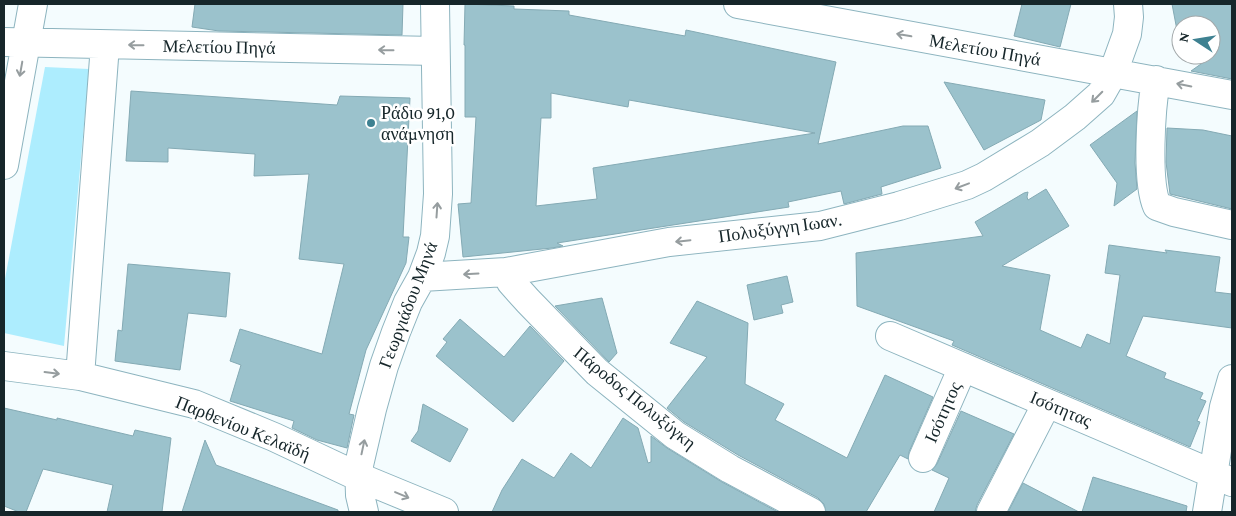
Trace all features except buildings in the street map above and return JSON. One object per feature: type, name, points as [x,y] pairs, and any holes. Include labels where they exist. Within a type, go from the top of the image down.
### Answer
[{"type":"street","points":[[4,166],[15,42],[33,4]]},
{"type":"street","name":"Γεωργιάδου Μηνά","points":[[364,512],[360,496],[359,477],[363,446],[384,366],[408,302],[422,277],[435,236],[438,194],[435,4]]},
{"type":"street","name":"Μελετίου Πηγά","points":[[738,4],[766,6],[1232,95]]},
{"type":"street","name":"Πολυξύγγη Ιωαν.","points":[[422,277],[506,272],[669,242],[820,226],[952,190],[984,177],[1047,138],[1074,118],[1101,94],[1112,73],[1127,34],[1128,4]]},
{"type":"street","name":"Μελετίου Πηγά","points":[[15,42],[435,51]]},
{"type":"street","points":[[80,376],[105,45]]},
{"type":"street","points":[[1156,80],[1151,111],[1151,144],[1152,190],[1158,206],[1174,212],[1232,225]]},
{"type":"street","name":"Πάροδος Πολυξύγκη","points":[[506,272],[511,282],[528,301],[597,372],[675,435],[730,469],[811,512]]},
{"type":"street","name":"Ισότητας","points":[[890,336],[1222,478]]},
{"type":"street","name":"Παρθενίου Κελαϊδή","points":[[4,366],[80,376],[194,404],[274,437],[359,477],[444,512]]},
{"type":"street","name":"Ισότητος","points":[[922,458],[963,367]]},
{"type":"street","points":[[1207,512],[1222,478],[1224,407],[1232,379]]},
{"type":"street","points":[[991,512],[1047,403]]},
{"type":"shaded area","points":[[45,67],[89,69],[64,346],[4,333],[4,284]]},
{"type":"place","name":"Ράδιο 91,0 ανάμνηση","points":[[371,123]]}]
